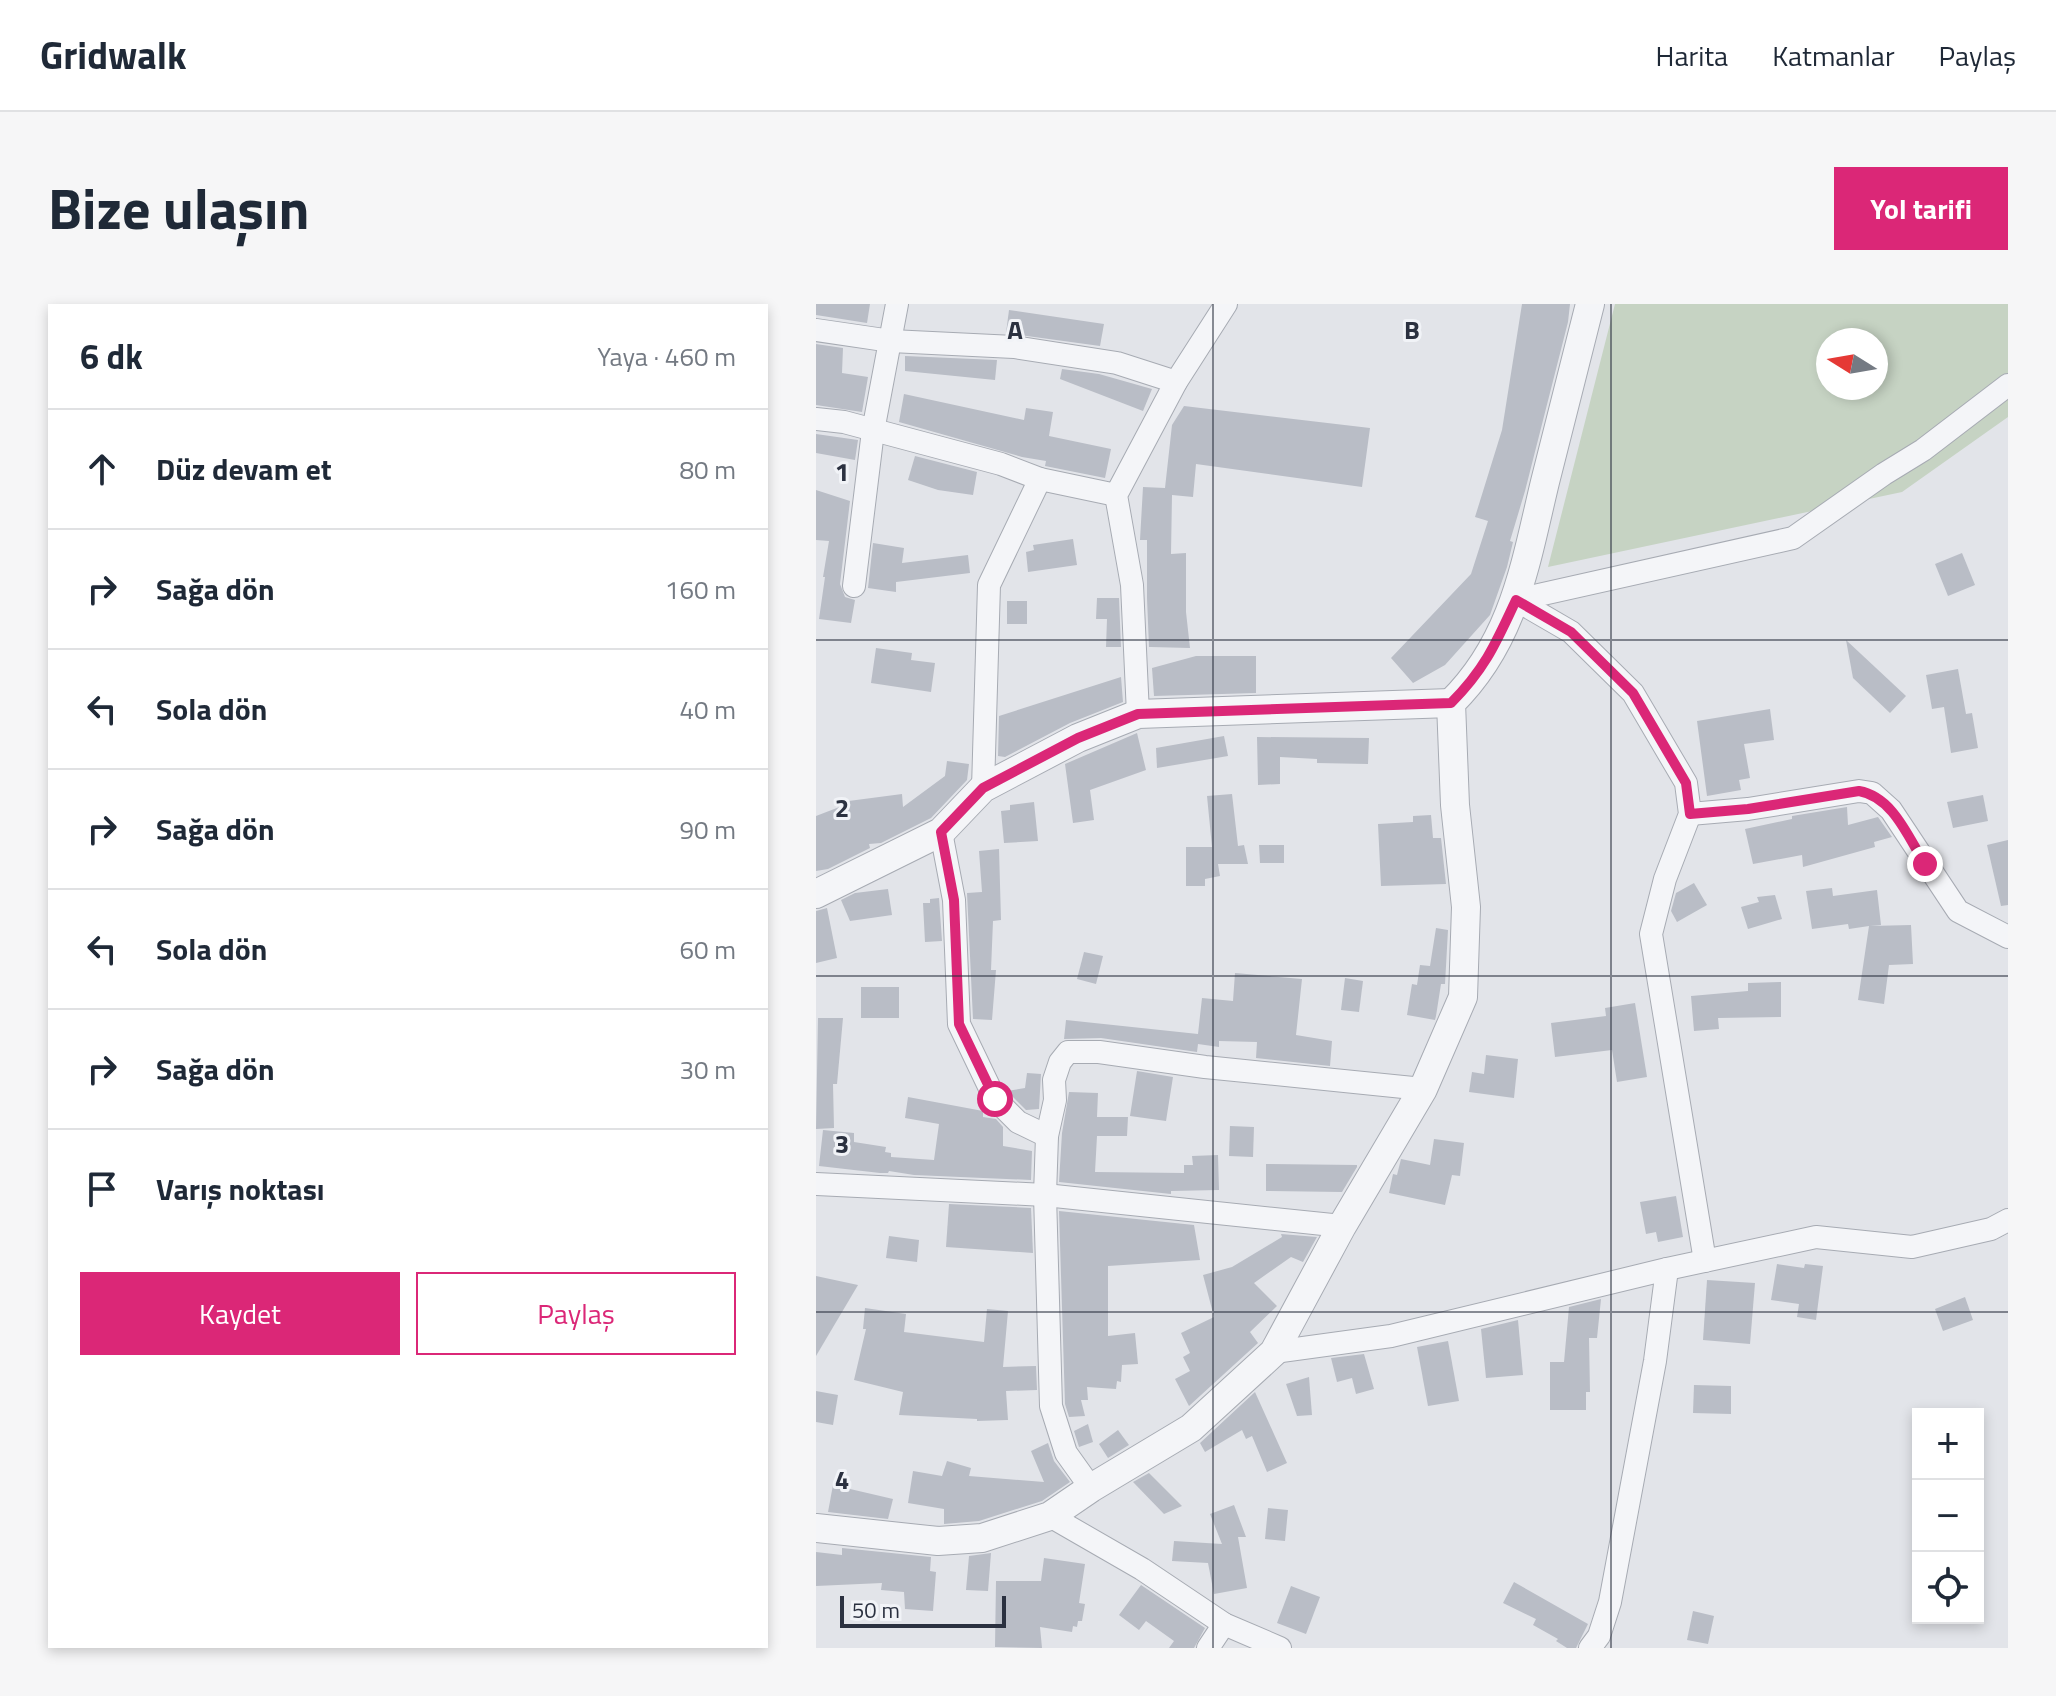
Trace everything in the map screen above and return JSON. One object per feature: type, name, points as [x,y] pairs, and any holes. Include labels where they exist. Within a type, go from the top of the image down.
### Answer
[{"type":"street","points":[[854,586],[873,431],[897,304]]},
{"type":"street","points":[[1138,714],[1132,585],[1116,495],[1176,382],[1226,304]]},
{"type":"street","points":[[816,894],[941,832],[983,788],[1078,738],[1138,714],[1451,703],[1474,680],[1491,654],[1516,600],[1590,304]]},
{"type":"street","points":[[816,330],[891,341],[1014,347],[1117,363],[1176,382]]},
{"type":"street","points":[[1516,600],[1793,538],[1923,450],[2008,385]]},
{"type":"street","points":[[816,419],[844,422],[1001,464],[1040,479],[1116,495]]},
{"type":"street","points":[[983,788],[989,585],[1040,479]]},
{"type":"street","points":[[1516,600],[1571,632],[1633,693],[1686,783],[1690,814],[1665,879],[1651,934],[1705,1261]]},
{"type":"street","points":[[816,1528],[938,1541],[982,1538],[1050,1516],[1191,1428],[1274,1352],[1342,1226],[1423,1089],[1463,997],[1466,907],[1455,805],[1451,703]]},
{"type":"street","points":[[1690,814],[1734,811],[1859,791],[1872,793],[1891,810],[1958,911],[2008,937]]},
{"type":"street","points":[[941,832],[954,900],[959,1024],[995,1099],[1018,1122],[1047,1136]]},
{"type":"street","points":[[1091,1488],[1066,1453],[1051,1406],[1045,1195],[1047,1136],[1055,1100],[1054,1080],[1060,1062],[1068,1052],[1099,1052],[1205,1067],[1423,1089]]},
{"type":"street","points":[[816,1184],[1045,1195],[1342,1226]]},
{"type":"street","points":[[1274,1352],[1391,1336],[1667,1269],[1816,1237],[1912,1247],[1991,1229],[2008,1220]]},
{"type":"street","points":[[1590,1648],[1599,1636],[1610,1602],[1655,1361],[1667,1269]]},
{"type":"street","points":[[1050,1516],[1142,1569],[1224,1624],[1280,1648]]},
{"type":"street","points":[[1208,1648],[1224,1624]]},
{"type":"green space","points":[[1615,304],[2008,304],[2008,417],[1902,492],[1548,567]]},
{"type":"building","points":[[816,304],[870,304],[867,323],[816,315]]},
{"type":"building","points":[[1522,304],[1570,304],[1568,322],[1510,541],[1513,542],[1507,567],[1490,615],[1445,665],[1413,683],[1391,658],[1471,574],[1488,521],[1475,517],[1502,430]]},
{"type":"building","points":[[1009,310],[1104,324],[1100,346],[1006,333]]},
{"type":"building","points":[[816,344],[843,348],[842,373],[868,377],[862,412],[816,405]]},
{"type":"building","points":[[905,356],[997,360],[995,380],[905,371]]},
{"type":"building","points":[[1062,369],[1099,374],[1152,389],[1143,411],[1060,379]]},
{"type":"building","points":[[904,394],[1024,420],[1026,408],[1053,412],[1049,436],[1111,449],[1105,478],[1045,466],[1046,461],[899,422]]},
{"type":"building","points":[[1184,406],[1370,428],[1362,487],[1196,464],[1193,497],[1172,495],[1171,554],[1186,553],[1186,612],[1190,648],[1149,647],[1147,540],[1140,540],[1143,487],[1165,488],[1172,425]]},
{"type":"building","points":[[816,434],[858,440],[855,460],[816,453]]},
{"type":"building","points":[[915,456],[977,472],[973,495],[938,490],[908,480]]},
{"type":"building","points":[[816,490],[850,501],[840,584],[845,597],[855,600],[851,623],[819,619],[829,541],[816,540]]},
{"type":"building","points":[[1073,539],[1077,565],[1028,572],[1026,552],[1034,550],[1033,545]]},
{"type":"building","points":[[873,543],[904,548],[902,563],[968,555],[970,573],[896,582],[896,592],[868,588]]},
{"type":"building","points":[[1962,553],[1975,585],[1948,596],[1935,564]]},
{"type":"building","points":[[1097,598],[1119,598],[1121,647],[1106,647],[1107,619],[1096,619]]},
{"type":"building","points":[[1007,601],[1027,601],[1027,624],[1007,624]]},
{"type":"building","points":[[1846,640],[1906,696],[1890,713],[1853,678]]},
{"type":"building","points":[[876,648],[912,653],[911,660],[935,663],[931,692],[871,683]]},
{"type":"building","points":[[1196,656],[1256,656],[1256,693],[1154,696],[1152,668]]},
{"type":"building","points":[[1958,669],[1966,714],[1972,713],[1978,748],[1951,753],[1944,707],[1932,709],[1926,675]]},
{"type":"building","points":[[1121,677],[1123,702],[1070,723],[1005,757],[998,756],[999,716]]},
{"type":"building","points":[[1770,709],[1774,740],[1744,744],[1750,778],[1739,780],[1741,790],[1707,796],[1697,721]]},
{"type":"building","points":[[1137,733],[1146,770],[1090,790],[1094,820],[1073,823],[1065,764]]},
{"type":"building","points":[[1224,736],[1228,756],[1157,768],[1156,748]]},
{"type":"building","points":[[1257,737],[1369,738],[1368,764],[1317,763],[1317,759],[1280,757],[1280,784],[1258,785]]},
{"type":"building","points":[[947,761],[969,764],[967,780],[931,818],[881,843],[869,844],[870,848],[828,869],[816,871],[816,816],[842,806],[841,802],[902,794],[903,807],[945,776]]},
{"type":"building","points":[[1232,794],[1238,846],[1244,845],[1248,864],[1218,864],[1220,876],[1205,879],[1205,886],[1186,886],[1186,847],[1212,847],[1207,796]]},
{"type":"building","points":[[1983,795],[1988,821],[1953,828],[1947,802]]},
{"type":"building","points":[[1034,802],[1038,841],[1004,843],[1001,811],[1010,810],[1010,805]]},
{"type":"building","points":[[1847,807],[1848,825],[1878,817],[1892,837],[1874,842],[1875,847],[1803,867],[1802,855],[1753,864],[1745,829],[1792,819],[1792,816]]},
{"type":"building","points":[[1431,815],[1433,838],[1441,838],[1446,884],[1381,886],[1378,824],[1413,822],[1413,816]]},
{"type":"building","points":[[2008,840],[2008,905],[2001,906],[1987,845]]},
{"type":"building","points":[[1259,845],[1284,845],[1284,863],[1260,863]]},
{"type":"building","points":[[999,849],[1001,920],[993,921],[991,970],[996,970],[992,1020],[973,1019],[967,893],[982,892],[979,851]]},
{"type":"building","points":[[1694,883],[1707,905],[1677,922],[1671,911],[1676,893]]},
{"type":"building","points":[[1832,888],[1833,896],[1877,890],[1881,925],[1870,926],[1911,925],[1913,964],[1889,965],[1884,1004],[1858,1000],[1869,926],[1849,929],[1848,924],[1812,929],[1806,891]]},
{"type":"building","points":[[888,889],[892,915],[850,921],[841,900],[855,893]]},
{"type":"building","points":[[1775,895],[1782,919],[1748,929],[1741,907],[1759,902],[1757,897]]},
{"type":"building","points":[[939,898],[942,941],[925,942],[923,903]]},
{"type":"building","points":[[827,908],[837,958],[816,963],[816,911]]},
{"type":"building","points":[[1436,928],[1448,930],[1445,984],[1441,984],[1435,1020],[1407,1015],[1412,984],[1417,985],[1420,965],[1430,966]]},
{"type":"building","points":[[1084,952],[1103,956],[1096,984],[1077,979]]},
{"type":"building","points":[[1235,973],[1302,979],[1296,1035],[1332,1041],[1330,1066],[1256,1058],[1257,1042],[1219,1041],[1219,1047],[1198,1044],[1197,1052],[1101,1038],[1064,1039],[1066,1020],[1198,1034],[1202,998],[1233,1001]]},
{"type":"building","points":[[1345,978],[1363,981],[1359,1012],[1341,1010]]},
{"type":"building","points":[[1781,982],[1781,1017],[1718,1018],[1719,1029],[1694,1031],[1691,996],[1748,991],[1748,983]]},
{"type":"building","points":[[861,987],[899,987],[899,1018],[861,1018]]},
{"type":"building","points":[[1635,1003],[1647,1077],[1617,1082],[1612,1050],[1555,1057],[1551,1023],[1606,1016],[1605,1008]]},
{"type":"building","points":[[818,1018],[843,1018],[837,1084],[833,1084],[834,1128],[816,1129]]},
{"type":"building","points":[[1486,1055],[1518,1059],[1514,1098],[1469,1092],[1472,1072],[1484,1074]]},
{"type":"building","points":[[1137,1071],[1173,1077],[1166,1121],[1130,1116]]},
{"type":"building","points":[[1027,1073],[1041,1074],[1039,1109],[1026,1110],[1007,1091],[1025,1088]]},
{"type":"building","points":[[1069,1092],[1098,1093],[1097,1117],[1128,1117],[1127,1136],[1097,1136],[1095,1172],[1184,1173],[1184,1165],[1193,1165],[1192,1156],[1218,1155],[1219,1190],[1171,1191],[1171,1194],[1059,1182],[1062,1133]]},
{"type":"building","points":[[908,1097],[983,1111],[983,1117],[996,1119],[1003,1127],[1003,1146],[1032,1151],[1031,1180],[914,1175],[889,1171],[880,1173],[819,1166],[823,1130],[854,1133],[854,1142],[886,1147],[885,1152],[891,1153],[891,1157],[934,1160],[939,1124],[905,1118]]},
{"type":"building","points":[[1230,1126],[1254,1127],[1253,1157],[1229,1156]]},
{"type":"building","points":[[1434,1139],[1464,1143],[1460,1176],[1452,1175],[1445,1205],[1389,1193],[1393,1174],[1397,1175],[1401,1159],[1430,1165]]},
{"type":"building","points":[[1266,1164],[1357,1167],[1342,1192],[1266,1191]]},
{"type":"building","points":[[1676,1196],[1683,1237],[1658,1242],[1656,1232],[1646,1234],[1640,1202]]},
{"type":"building","points":[[949,1204],[1031,1208],[1033,1253],[946,1247]]},
{"type":"building","points":[[1059,1211],[1194,1225],[1200,1260],[1108,1266],[1108,1336],[1135,1333],[1138,1364],[1122,1365],[1121,1382],[1117,1381],[1116,1389],[1087,1387],[1088,1400],[1081,1400],[1085,1416],[1069,1417],[1065,1404]]},
{"type":"building","points":[[1281,1234],[1317,1237],[1303,1262],[1291,1257],[1254,1283],[1277,1306],[1250,1332],[1258,1343],[1189,1406],[1175,1379],[1190,1371],[1183,1357],[1190,1353],[1181,1333],[1214,1317],[1203,1275],[1232,1267],[1282,1237]]},
{"type":"building","points":[[889,1236],[919,1240],[917,1262],[886,1258]]},
{"type":"building","points":[[1777,1264],[1804,1268],[1805,1264],[1823,1266],[1816,1320],[1797,1317],[1799,1304],[1771,1300]]},
{"type":"building","points":[[816,1276],[858,1285],[816,1356]]},
{"type":"building","points":[[1707,1280],[1755,1283],[1750,1344],[1703,1340]]},
{"type":"building","points":[[1965,1297],[1973,1320],[1943,1331],[1935,1309]]},
{"type":"building","points":[[1601,1299],[1597,1338],[1589,1338],[1590,1392],[1586,1392],[1586,1410],[1550,1410],[1550,1362],[1564,1362],[1569,1307]]},
{"type":"building","points":[[865,1308],[906,1314],[904,1332],[984,1342],[987,1309],[1008,1311],[1003,1367],[1036,1366],[1037,1390],[1006,1391],[1008,1420],[977,1421],[899,1415],[903,1392],[854,1380],[866,1329],[863,1329]]},
{"type":"building","points":[[1518,1320],[1523,1375],[1486,1378],[1481,1329]]},
{"type":"building","points":[[1448,1341],[1459,1401],[1428,1406],[1417,1347]]},
{"type":"building","points":[[1364,1354],[1374,1389],[1356,1394],[1352,1378],[1337,1382],[1331,1358]]},
{"type":"building","points":[[1309,1377],[1312,1415],[1297,1416],[1286,1384]]},
{"type":"building","points":[[1694,1385],[1731,1386],[1731,1414],[1693,1413]]},
{"type":"building","points":[[816,1391],[838,1395],[833,1425],[816,1422]]},
{"type":"building","points":[[1255,1392],[1287,1463],[1267,1472],[1252,1436],[1246,1439],[1242,1430],[1205,1452],[1200,1443]]},
{"type":"building","points":[[1088,1424],[1093,1442],[1079,1447],[1074,1431]]},
{"type":"building","points":[[1118,1430],[1129,1445],[1108,1458],[1099,1444]]},
{"type":"building","points":[[1048,1443],[1054,1461],[1070,1482],[1042,1501],[979,1521],[944,1524],[944,1509],[908,1503],[913,1471],[942,1476],[947,1461],[971,1468],[969,1476],[1044,1482],[1031,1451]]},
{"type":"building","points":[[1149,1473],[1182,1506],[1164,1514],[1133,1482]]},
{"type":"building","points":[[833,1485],[893,1499],[888,1519],[828,1512]]},
{"type":"building","points":[[1234,1505],[1246,1537],[1238,1537],[1247,1588],[1214,1594],[1208,1563],[1172,1561],[1174,1541],[1222,1544],[1210,1514]]},
{"type":"building","points":[[1268,1508],[1288,1510],[1285,1541],[1265,1539]]},
{"type":"building","points":[[842,1548],[931,1557],[930,1571],[936,1572],[933,1611],[905,1609],[904,1592],[881,1590],[882,1583],[816,1586],[816,1552],[842,1555]]},
{"type":"building","points":[[991,1553],[988,1591],[966,1590],[969,1556]]},
{"type":"building","points":[[1044,1558],[1085,1564],[1079,1603],[1085,1604],[1082,1621],[1078,1621],[1077,1627],[1073,1626],[1072,1632],[1040,1627],[1042,1648],[995,1647],[996,1581],[1041,1581]]},
{"type":"building","points":[[1514,1582],[1588,1624],[1576,1648],[1567,1648],[1556,1641],[1558,1639],[1533,1625],[1536,1619],[1503,1603]]},
{"type":"building","points":[[1141,1585],[1205,1628],[1194,1648],[1169,1648],[1174,1641],[1146,1621],[1139,1630],[1119,1615]]},
{"type":"building","points":[[1291,1586],[1320,1597],[1306,1634],[1277,1623]]},
{"type":"building","points":[[1693,1611],[1714,1616],[1708,1644],[1687,1640]]},
{"type":"route","points":[[995,1099],[959,1024],[954,900],[941,832],[983,788],[1078,738],[1138,714],[1451,703],[1474,680],[1491,654],[1516,600],[1571,632],[1633,693],[1686,783],[1690,814],[1748,809],[1859,791],[1872,793],[1891,810],[1925,864]]}]
